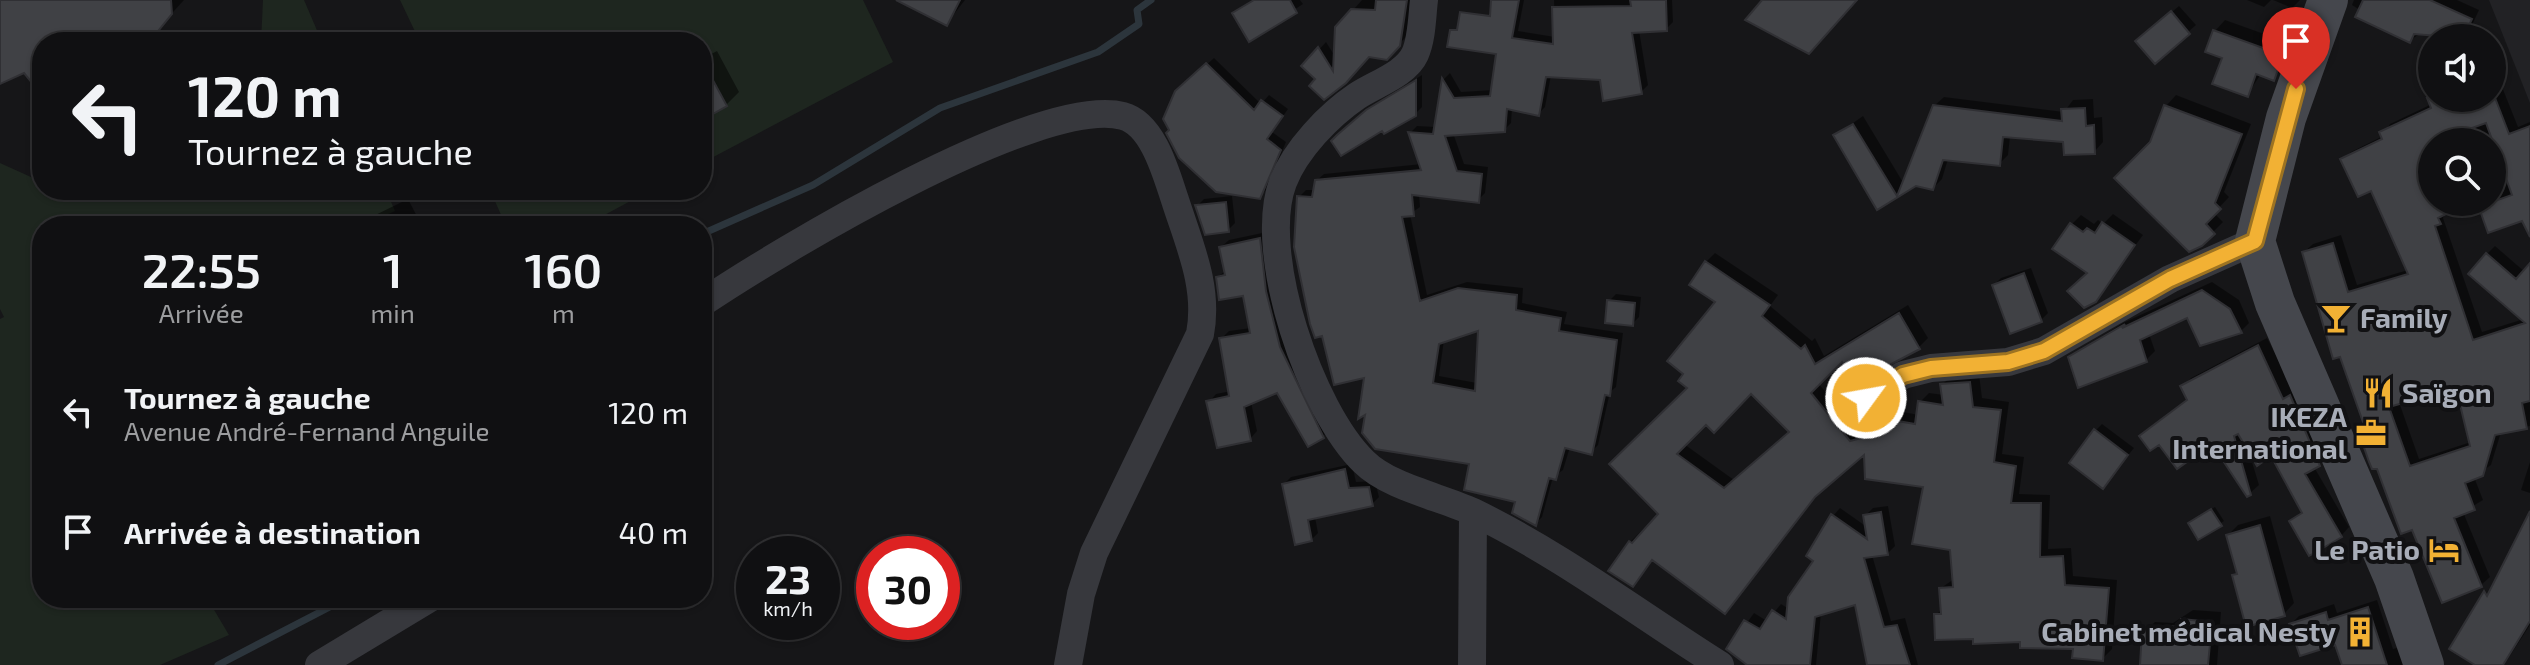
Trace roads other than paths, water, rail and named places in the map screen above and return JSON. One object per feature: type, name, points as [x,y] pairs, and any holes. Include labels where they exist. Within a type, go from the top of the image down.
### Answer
[{"type":"main road","points":[[2328,0],[2286,118],[2255,241],[2275,303],[2394,578],[2424,665]]},
{"type":"street","points":[[1424,0],[1416,53],[1409,63],[1354,98],[1306,144],[1293,164],[1279,197],[1276,258],[1302,360],[1350,445],[1380,475],[1473,512],[1546,554],[1720,665]]},
{"type":"street","points":[[712,297],[835,220],[929,172],[1017,135],[1095,114],[1124,116],[1145,128],[1173,193],[1199,276],[1205,309],[1200,334],[1094,553],[1081,594],[1068,665]]},
{"type":"street","points":[[1866,398],[1903,375],[1931,368],[2008,362],[2044,351],[2170,279],[2255,241]]},
{"type":"street","points":[[1472,665],[1473,512]]},
{"type":"street","points":[[319,665],[413,608]]},
{"type":"waterway","points":[[712,230],[813,185],[940,108],[1098,52],[1139,24],[1137,10],[1151,0]]},
{"type":"waterway","points":[[218,665],[328,608]]},
{"type":"place","name":"Family","points":[[2336,318]]},
{"type":"place","name":"Saïgon","points":[[2378,393]]},
{"type":"place","name":"IKEZA International","points":[[2371,433]]},
{"type":"place","name":"Le Patio","points":[[2444,550]]},
{"type":"place","name":"Cabinet médical Nesty","points":[[2360,632]]}]
